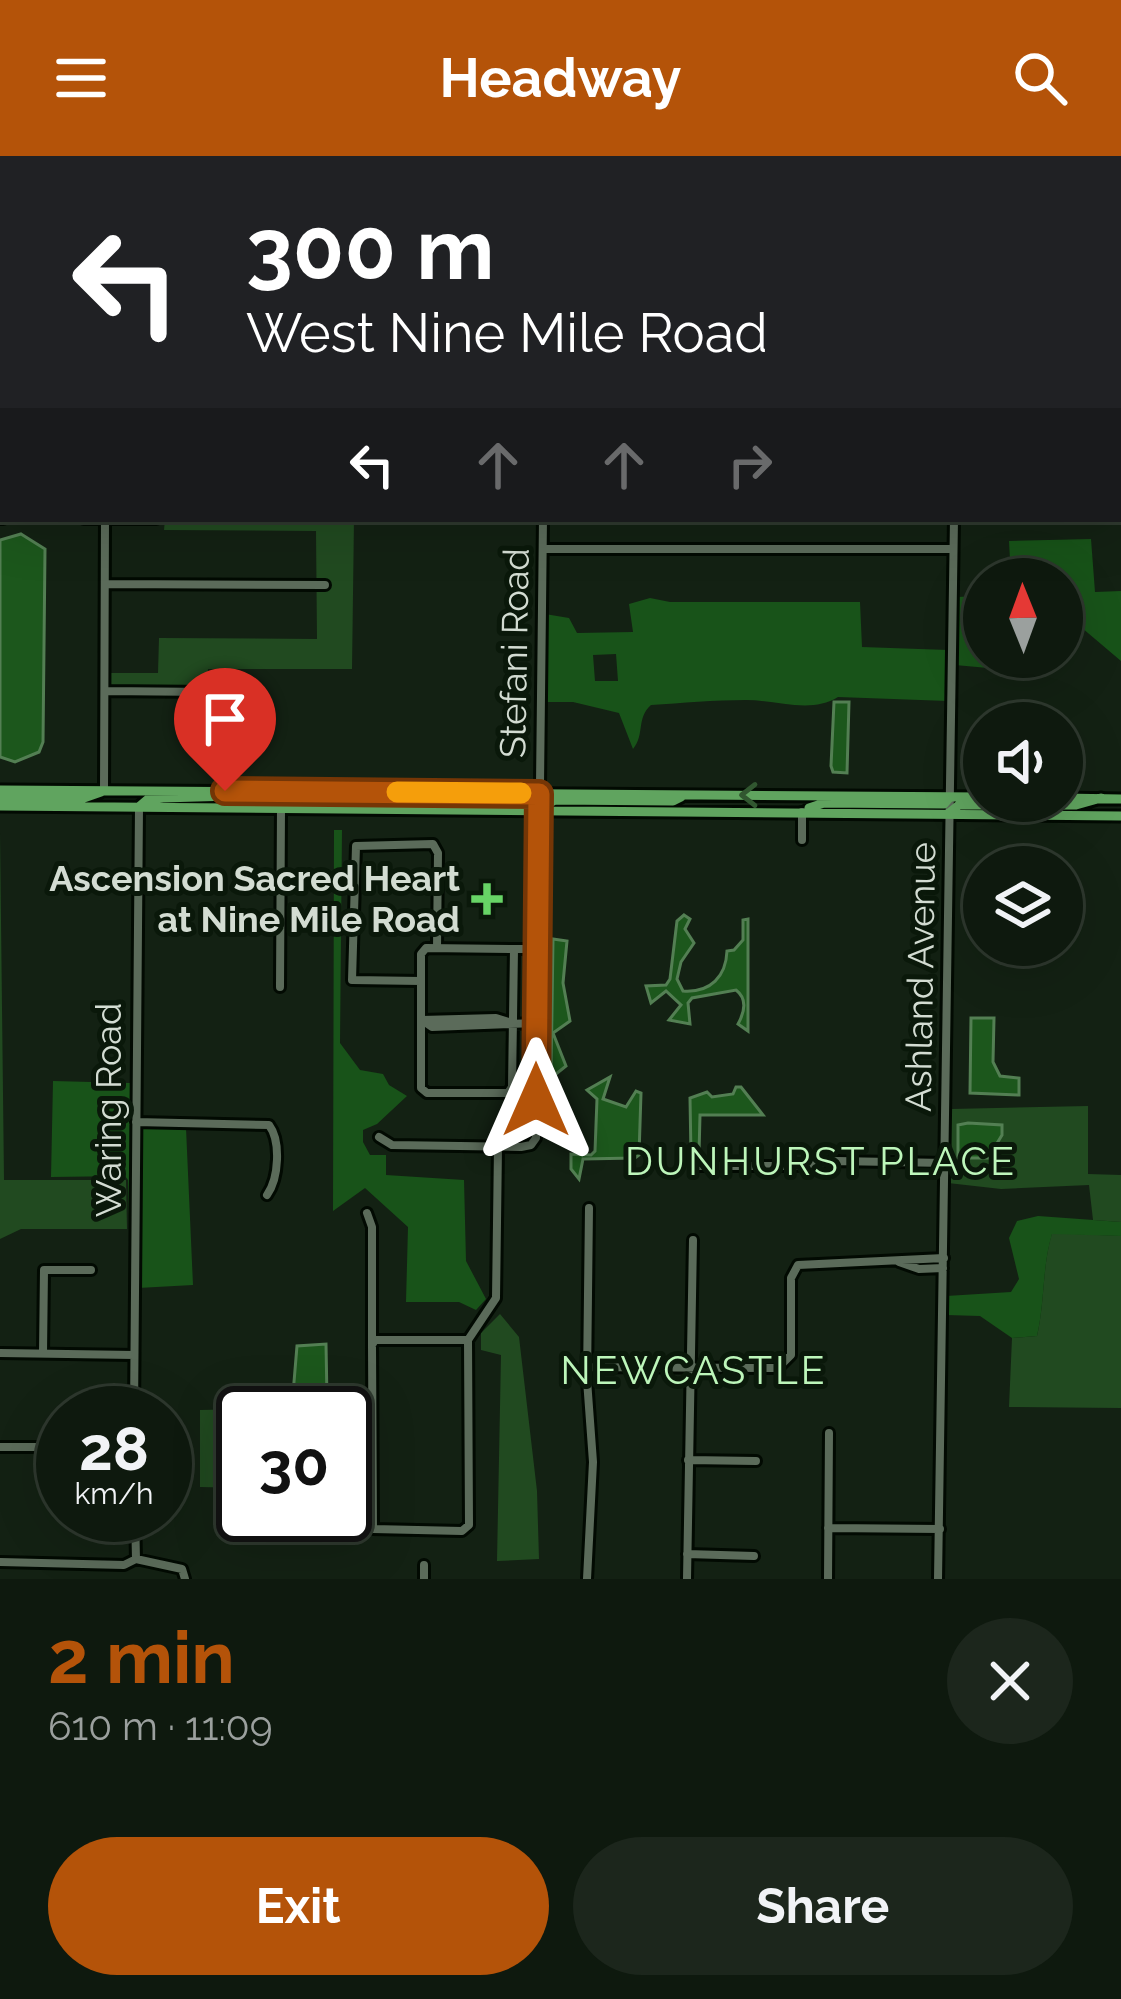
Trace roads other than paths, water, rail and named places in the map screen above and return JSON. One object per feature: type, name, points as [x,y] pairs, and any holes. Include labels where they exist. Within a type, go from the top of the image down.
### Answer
[{"type":"main road","points":[[0,798],[104,790],[963,797]]},
{"type":"main road","points":[[139,807],[147,800],[262,798],[268,792]]},
{"type":"main road","points":[[395,807],[404,802],[531,800],[539,794]]},
{"type":"main road","points":[[539,808],[555,800],[673,801],[686,795]]},
{"type":"main road","points":[[802,811],[824,803],[944,804],[950,797]]},
{"type":"main road","points":[[0,798],[139,807],[1121,816]]},
{"type":"main road","points":[[1083,799],[1121,799]]},
{"type":"main road","points":[[950,813],[967,804],[1076,806],[1101,799]]},
{"type":"street","points":[[104,790],[105,522]]},
{"type":"street","name":"Stefani Road","points":[[498,1147],[531,1145],[536,1138],[543,522]]},
{"type":"street","name":"Ashland Avenue","points":[[938,1579],[953,522]]},
{"type":"street","points":[[543,549],[953,550]]},
{"type":"street","points":[[105,584],[325,585]]},
{"type":"street","points":[[105,691],[209,692]]},
{"type":"street","points":[[280,987],[281,806]]},
{"type":"street","name":"Waring Road","points":[[134,1386],[139,807]]},
{"type":"street","points":[[802,811],[802,840]]},
{"type":"street","points":[[422,981],[352,980],[356,846],[433,844],[438,853],[437,948]]},
{"type":"street","points":[[514,949],[512,1088],[508,1094],[427,1093],[421,1088],[421,954],[426,948],[514,949],[538,950]]},
{"type":"street","points":[[422,1020],[496,1018],[537,1023]]},
{"type":"street","points":[[136,1122],[269,1125],[275,1132],[276,1159],[275,1181],[267,1195]]},
{"type":"street","points":[[367,1213],[372,1227],[370,1522],[378,1530],[462,1531],[470,1525],[469,1343],[496,1298],[498,1147],[392,1145],[379,1138]]},
{"type":"street","points":[[694,1166],[945,1163]]},
{"type":"street","points":[[587,1579],[593,1462],[589,1208]]},
{"type":"street","points":[[687,1579],[693,1240]]},
{"type":"street","points":[[588,1367],[775,1369],[791,1355],[791,1278],[799,1265],[920,1257],[944,1263]]},
{"type":"street","points":[[43,1353],[44,1270],[91,1270]]},
{"type":"street","points":[[372,1345],[376,1340],[469,1343]]},
{"type":"street","points":[[0,1353],[134,1354]]},
{"type":"street","points":[[827,1579],[830,1433]]},
{"type":"street","points":[[0,1447],[36,1448]]},
{"type":"street","points":[[688,1460],[756,1461]]},
{"type":"street","points":[[828,1528],[940,1528]]},
{"type":"street","points":[[136,1542],[136,1559]]},
{"type":"street","points":[[687,1554],[754,1556]]},
{"type":"street","points":[[0,1562],[124,1564],[136,1559],[183,1574]]},
{"type":"street","points":[[424,1565],[424,1579]]},
{"type":"place","name":"Ascension Sacred Heart at Nine Mile Road","points":[[487,899]]},
{"type":"district","name":"DUNHURST PLACE","points":[[821,1161]]},
{"type":"district","name":"NEWCASTLE","points":[[694,1370]]}]
